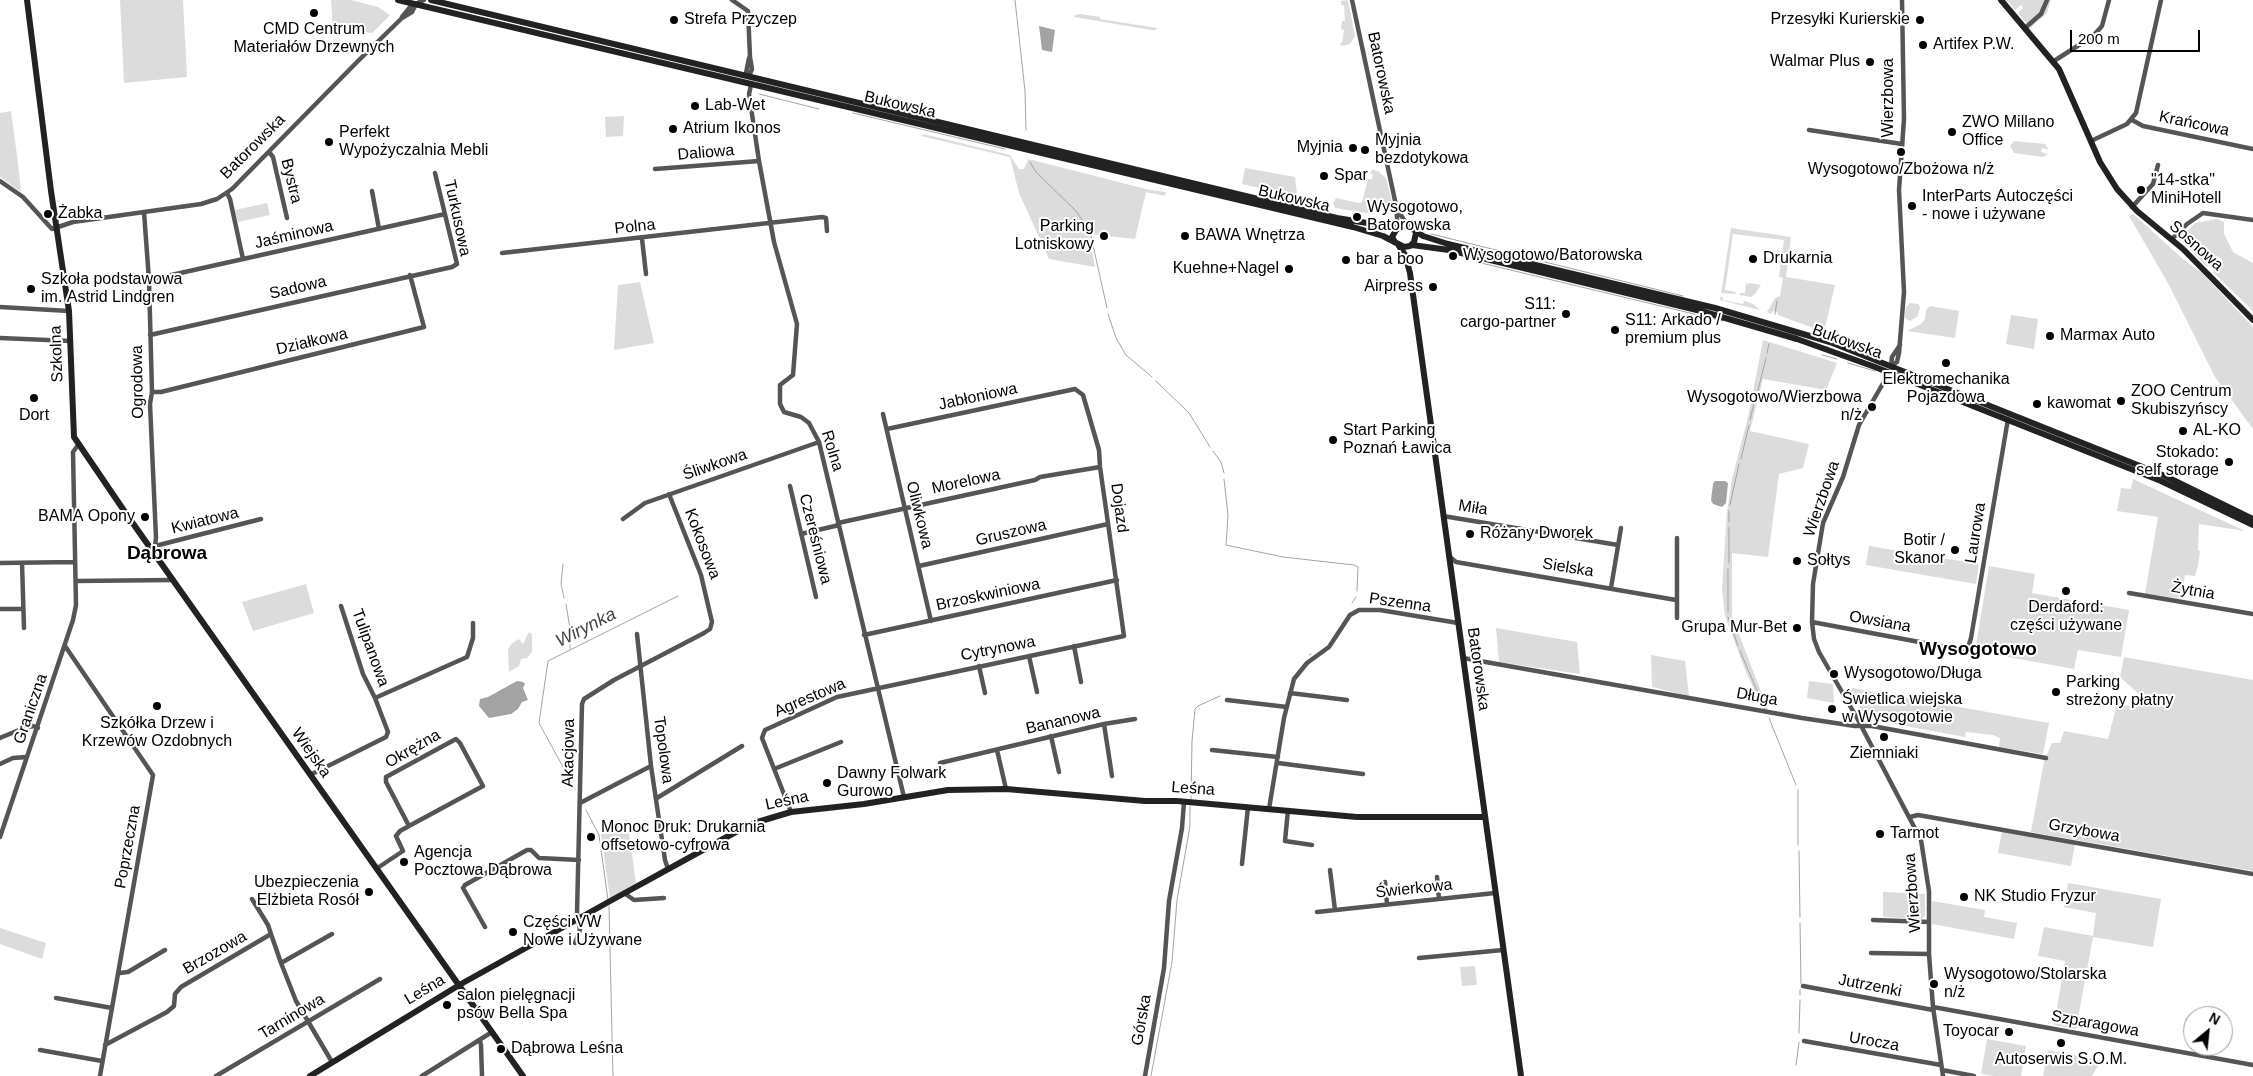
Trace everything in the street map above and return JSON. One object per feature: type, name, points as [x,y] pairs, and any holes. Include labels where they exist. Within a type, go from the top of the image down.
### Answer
[{"type":"main road","name":"Szkolna","points":[[27,0],[56,227],[69,311],[73,428],[78,445]]},
{"type":"main road","name":"Bukowska","points":[[397,0],[1353,227],[1383,236],[1396,244]]},
{"type":"main road","name":"Bukowska","points":[[431,0],[1345,220],[1397,228]]},
{"type":"main road","name":"Sosnowa","points":[[2001,0],[2054,61],[2110,179],[2132,207],[2157,229],[2172,239],[2253,320]]},
{"type":"main road","points":[[1402,226],[1409,227],[1416,233],[1416,238],[1412,245],[1404,248],[1396,244],[1392,237],[1397,228],[1402,226]]},
{"type":"main road","name":"Bukowska","points":[[1416,233],[1448,244],[1738,314],[1830,342],[1892,365],[2165,476],[2253,519]]},
{"type":"main road","name":"Batorowska","points":[[1396,244],[1408,265]]},
{"type":"main road","name":"Bukowska","points":[[1412,245],[1470,255],[1724,316],[1815,345],[2008,419],[2179,489],[2253,525]]},
{"type":"main road","name":"Batorowska","points":[[1412,245],[1408,265],[1449,557],[1453,564],[1458,623],[1520,1076]]},
{"type":"main road","name":"Wiejska","points":[[78,445],[153,547],[173,580],[524,1076]]},
{"type":"main road","name":"Leśna","points":[[310,1076],[459,985],[624,893],[754,823],[791,812],[849,806],[948,790],[1006,790],[1288,810],[1357,817],[1484,817]]},
{"type":"street","points":[[397,0],[402,3],[406,10]]},
{"type":"street","name":"Batorowska","points":[[402,18],[406,10],[424,0]]},
{"type":"street","name":"Rolna","points":[[732,0],[748,11],[750,57],[746,73],[749,76],[754,94],[752,104],[759,161],[771,223],[797,330],[793,375],[780,385],[780,404],[784,412],[801,418],[809,424],[819,442],[876,687],[904,797]]},
{"type":"street","name":"Batorowska","points":[[1352,0],[1398,210],[1397,228]]},
{"type":"street","name":"Wierzbowa","points":[[1892,365],[1897,362],[1900,345],[1904,292],[1899,190],[1902,144],[1902,0]]},
{"type":"street","points":[[2025,28],[2041,14],[2047,0]]},
{"type":"street","points":[[2054,61],[2094,36],[2102,26],[2109,0]]},
{"type":"street","points":[[2091,141],[2132,120],[2139,105],[2161,0]]},
{"type":"street","name":"Batorowska","points":[[56,227],[72,222],[201,204],[217,199],[227,193],[402,18],[412,12],[416,4]]},
{"type":"street","name":"Krańcowa","points":[[2132,120],[2143,126],[2253,149]]},
{"type":"street","points":[[1809,130],[1902,144]]},
{"type":"street","name":"Bystra","points":[[269,152],[274,158],[287,218]]},
{"type":"street","name":"Daliowa","points":[[655,169],[759,161]]},
{"type":"street","points":[[2132,207],[2153,184],[2158,165]]},
{"type":"street","name":"Turkusowa","points":[[435,172],[457,264],[452,267]]},
{"type":"street","points":[[0,181],[23,197],[50,229],[56,227]]},
{"type":"street","points":[[372,191],[379,229]]},
{"type":"street","points":[[227,193],[230,199],[243,259]]},
{"type":"street","name":"Batorowska","points":[[1398,210],[1409,227]]},
{"type":"street","name":"Ogrodowa","points":[[144,212],[149,280],[153,547]]},
{"type":"street","points":[[2172,239],[2187,224],[2203,213],[2253,220]]},
{"type":"street","name":"Jaśminowa","points":[[149,280],[445,214]]},
{"type":"street","name":"Polna","points":[[502,253],[826,218],[827,231]]},
{"type":"street","points":[[642,239],[646,274]]},
{"type":"street","name":"Sadowa","points":[[150,336],[410,275],[452,267]]},
{"type":"street","name":"Działkowa","points":[[152,392],[161,392],[424,327],[410,275]]},
{"type":"street","points":[[0,306],[69,311]]},
{"type":"street","points":[[0,338],[71,341]]},
{"type":"street","name":"Wierzbowa","points":[[1900,345],[1892,357],[1888,381],[1881,388],[1857,430],[1843,477],[1823,523],[1812,591],[1812,622],[1819,652],[1910,817],[1923,846],[1929,891],[1929,954],[1933,1009],[1943,1073]]},
{"type":"street","points":[[1880,361],[1892,357]]},
{"type":"street","name":"Jabłoniowa","points":[[886,429],[1075,389]]},
{"type":"street","name":"Dojazd","points":[[1075,389],[1083,395],[1099,450],[1124,636]]},
{"type":"street","name":"Oliwkowa","points":[[883,414],[931,621]]},
{"type":"street","name":"Laurowa","points":[[1967,651],[1971,638],[2008,419]]},
{"type":"street","name":"Śliwkowa","points":[[623,519],[645,503],[819,442]]},
{"type":"street","name":"Szkolna","points":[[66,646],[76,605],[73,452],[78,445]]},
{"type":"street","name":"Morelowa","points":[[801,534],[905,508],[1035,480],[1040,477],[1100,467]]},
{"type":"street","name":"Czereśniowa","points":[[790,486],[816,597]]},
{"type":"street","name":"Kokosowa","points":[[669,494],[701,575],[709,603],[712,622],[710,628],[704,633]]},
{"type":"street","name":"Miła","points":[[1444,516],[1618,545]]},
{"type":"street","name":"Kwiatowa","points":[[153,547],[261,519]]},
{"type":"street","name":"Gruszowa","points":[[919,566],[1108,524]]},
{"type":"street","points":[[1611,588],[1621,528]]},
{"type":"street","points":[[1677,538],[1676,600],[1678,618]]},
{"type":"street","points":[[22,562],[24,628]]},
{"type":"street","points":[[0,563],[75,562]]},
{"type":"street","name":"Sielska","points":[[1453,564],[1676,600]]},
{"type":"street","points":[[76,581],[173,580]]},
{"type":"street","name":"Brzoskwiniowa","points":[[864,636],[1116,580]]},
{"type":"street","name":"Żytnia","points":[[2128,592],[2253,614]]},
{"type":"street","name":"Tulipanowa","points":[[310,775],[386,737],[388,732],[364,674],[341,606]]},
{"type":"street","points":[[0,610],[24,609]]},
{"type":"street","name":"Pszenna","points":[[1269,809],[1290,693],[1300,670],[1329,647],[1345,621],[1354,611],[1380,610],[1458,623]]},
{"type":"street","name":"Owsiana","points":[[1812,622],[1973,652]]},
{"type":"street","points":[[375,698],[467,657],[473,638],[473,623]]},
{"type":"street","name":"Akacjowa","points":[[575,943],[580,930],[578,919],[579,860],[582,704],[584,699],[614,680],[704,633]]},
{"type":"street","name":"Topolowa","points":[[637,634],[651,766],[668,869]]},
{"type":"street","name":"Cytrynowa","points":[[876,687],[1124,636]]},
{"type":"street","name":"Graniczna","points":[[0,837],[2,825],[66,646]]},
{"type":"street","name":"Poprzeczna","points":[[66,646],[153,775],[100,1076]]},
{"type":"street","points":[[1074,646],[1081,682]]},
{"type":"street","points":[[1029,656],[1037,692]]},
{"type":"street","name":"Długa","points":[[1463,658],[1802,718],[1861,726],[2046,758]]},
{"type":"street","points":[[980,666],[985,693]]},
{"type":"street","name":"Agrestowa","points":[[791,812],[762,738],[765,730],[836,697],[876,687]]},
{"type":"street","points":[[1290,693],[1347,700]]},
{"type":"street","points":[[1227,700],[1287,707]]},
{"type":"street","name":"Bananowa","points":[[940,763],[1051,736],[1134,719]]},
{"type":"street","points":[[1104,724],[1112,776]]},
{"type":"street","points":[[0,738],[24,728],[33,726],[38,728]]},
{"type":"street","points":[[1051,736],[1059,772]]},
{"type":"street","name":"Okrężna","points":[[456,740],[460,743],[483,786],[409,826],[386,782],[386,777],[456,740]]},
{"type":"street","points":[[774,769],[842,742]]},
{"type":"street","points":[[657,798],[742,746]]},
{"type":"street","points":[[997,750],[1006,790]]},
{"type":"street","points":[[1212,750],[1278,757]]},
{"type":"street","points":[[0,764],[13,758],[27,757]]},
{"type":"street","points":[[1278,763],[1363,774]]},
{"type":"street","points":[[580,803],[651,766]]},
{"type":"street","name":"Górska","points":[[1145,1076],[1164,968],[1169,901],[1182,828],[1184,802]]},
{"type":"street","points":[[1242,864],[1248,807]]},
{"type":"street","points":[[1288,810],[1284,842],[1312,845]]},
{"type":"street","name":"Grzybowa","points":[[1910,817],[1918,814],[2253,874]]},
{"type":"street","points":[[376,869],[403,851],[397,842],[396,836],[400,831],[409,826]]},
{"type":"street","points":[[485,927],[463,888],[465,885],[527,850],[531,850],[539,858],[579,860]]},
{"type":"street","points":[[1330,870],[1335,910]]},
{"type":"street","points":[[1437,877],[1439,899]]},
{"type":"street","points":[[1385,882],[1387,904]]},
{"type":"street","points":[[624,893],[634,900],[664,898]]},
{"type":"street","name":"Świerkowa","points":[[1317,912],[1495,893]]},
{"type":"street","points":[[252,899],[268,925],[271,934]]},
{"type":"street","points":[[1873,920],[1929,922]]},
{"type":"street","name":"Brzozowa","points":[[105,1045],[167,1012],[174,1006],[175,994],[181,987],[271,934],[289,987],[332,1062]]},
{"type":"street","points":[[281,963],[332,934]]},
{"type":"street","points":[[119,973],[128,972],[166,950]]},
{"type":"street","points":[[1419,958],[1503,950]]},
{"type":"street","points":[[1871,953],[1929,954]]},
{"type":"street","name":"Tarninowa","points":[[216,1076],[380,979]]},
{"type":"street","name":"Jutrzenki","points":[[1803,986],[1933,1009]]},
{"type":"street","points":[[56,998],[112,1008]]},
{"type":"street","name":"Szparagowa","points":[[1933,1009],[2253,1065]]},
{"type":"street","points":[[422,1076],[492,1032]]},
{"type":"street","points":[[480,1041],[482,1045],[482,1076]]},
{"type":"street","name":"Urocza","points":[[1804,1041],[1941,1065]]},
{"type":"street","points":[[40,1050],[102,1061]]},
{"type":"street","points":[[1943,1073],[1974,1076]]},
{"type":"shaded area","points":[[120,0],[183,0],[187,77],[124,83]]},
{"type":"shaded area","points":[[331,0],[351,0],[378,7],[390,15],[372,33],[356,31],[333,33]]},
{"type":"shaded area","points":[[1348,0],[1355,36],[1350,44],[1342,46],[1339,43],[1342,43],[1344,30],[1341,29],[1342,21],[1345,21],[1344,5],[1341,5],[1341,1]]},
{"type":"shaded area","points":[[2007,0],[2051,0],[2047,13],[2030,28],[2018,13],[2023,8],[2021,5],[2015,10]]},
{"type":"shaded area","points":[[1081,14],[1157,28],[1152,30],[1074,17],[1072,19],[1075,15]]},
{"type":"shaded area","points":[[1039,26],[1055,30],[1052,52],[1042,50]]},
{"type":"shaded area","points":[[11,111],[21,192],[0,177],[0,113]]},
{"type":"shaded area","points":[[624,116],[623,136],[606,137],[605,117]]},
{"type":"shaded area","points":[[923,134],[1010,155],[1019,169],[1024,169],[1028,160],[1032,160],[1150,190],[1166,192],[1165,196],[1146,192],[1135,239],[1089,234],[1095,267],[1049,259],[1019,193],[1010,157],[921,136]]},
{"type":"shaded area","points":[[2014,141],[2045,144],[2049,150],[2042,148],[2041,152],[2048,154],[2043,157],[2014,153],[2010,146]]},
{"type":"shaded area","points":[[1245,168],[1295,177],[1297,194],[1295,196],[1242,184]]},
{"type":"shaded area","points":[[1372,170],[1378,171],[1386,178],[1393,205],[1392,208],[1367,213],[1335,208],[1333,203],[1336,198],[1362,202],[1368,179],[1372,179],[1373,174],[1370,174]]},
{"type":"shaded area","points":[[267,203],[270,215],[238,222],[235,210]]},
{"type":"shaded area","points":[[2133,214],[2184,260],[2201,272],[2253,327],[2253,429],[2215,377],[2169,285],[2129,216]]},
{"type":"shaded area","points":[[2217,219],[2224,222],[2224,234],[2233,252],[2253,263],[2253,311],[2213,272],[2223,261],[2218,256],[2207,267],[2180,239],[2195,223]]},
{"type":"shaded area","points":[[1731,228],[1791,237],[1786,277],[1835,285],[1824,332],[1778,315],[1777,312],[1773,311],[1771,314],[1767,312],[1775,298],[1780,296],[1783,278],[1779,277],[1784,240],[1733,234],[1725,290],[1736,292],[1735,294],[1721,293]]},
{"type":"shaded area","points":[[1746,281],[1747,285],[1749,283],[1761,285],[1751,297],[1740,295],[1740,293],[1745,293]]},
{"type":"shaded area","points":[[640,282],[654,343],[614,350],[618,285]]},
{"type":"shaded area","points":[[1721,293],[1723,300],[1743,304],[1744,301],[1753,304],[1760,310],[1720,300]]},
{"type":"shaded area","points":[[1910,303],[1918,304],[1920,307],[1918,316],[1910,321],[1905,318],[1906,307]]},
{"type":"shaded area","points":[[1930,306],[1959,311],[1955,338],[1907,331],[1921,324],[1925,319],[1926,310]]},
{"type":"shaded area","points":[[2011,315],[2038,319],[2034,349],[2006,344]]},
{"type":"shaded area","points":[[1763,340],[1837,363],[1826,390],[1763,379],[1750,431],[1809,444],[1803,468],[1779,474],[1768,557],[1732,553],[1732,616],[1768,710],[1763,709],[1746,672],[1725,616],[1722,589],[1727,512],[1732,479],[1748,417]]},
{"type":"shaded area","points":[[2133,479],[2245,531],[2199,524],[2198,550],[2200,551],[2198,566],[2195,576],[2185,575],[2181,599],[2145,594],[2158,517],[2117,511],[2121,488],[2131,489]]},
{"type":"shaded area","points":[[1715,481],[1725,481],[1728,483],[1726,503],[1722,507],[1713,504],[1711,500]]},
{"type":"shaded area","points":[[1869,546],[1979,564],[1976,584],[1866,565]]},
{"type":"shaded area","points":[[1989,566],[2035,574],[2032,593],[2129,610],[2121,657],[2078,650],[2074,669],[1975,651]]},
{"type":"shaded area","points":[[306,584],[314,613],[253,631],[242,602]]},
{"type":"shaded area","points":[[1496,628],[1577,642],[1580,674],[1499,662]]},
{"type":"shaded area","points":[[529,632],[532,634],[532,652],[527,658],[521,659],[519,666],[509,672],[508,650],[511,644],[519,639],[523,644]]},
{"type":"shaded area","points":[[1651,655],[1685,661],[1689,696],[1652,687]]},
{"type":"shaded area","points":[[2124,657],[2253,680],[2253,871],[2031,832],[2044,761],[2052,743],[2060,743],[2064,731],[2108,739],[2117,704],[2137,707],[2140,695],[2120,677]]},
{"type":"shaded area","points":[[517,681],[525,684],[523,688],[528,700],[522,702],[518,709],[511,714],[489,718],[479,706],[480,699],[488,697]]},
{"type":"shaded area","points":[[1809,681],[1833,684],[1834,703],[1807,698]]},
{"type":"shaded area","points":[[1847,687],[2049,723],[2043,754],[1999,747],[2000,738],[1993,735],[1966,732],[1965,737],[1868,719]]},
{"type":"shaded area","points":[[627,819],[636,883],[610,898],[601,834]]},
{"type":"shaded area","points":[[2002,831],[2075,844],[2071,866],[1998,853]]},
{"type":"shaded area","points":[[2068,883],[2161,899],[2153,947],[2093,937],[2076,1029],[2054,1025],[2065,961],[2038,956],[2044,927],[2093,936],[2096,913],[2064,907]]},
{"type":"shaded area","points":[[1883,892],[1925,894],[1925,916],[1921,919],[1883,917]]},
{"type":"shaded area","points":[[1932,901],[1985,910],[1984,917],[2017,923],[2014,939],[1932,924]]},
{"type":"shaded area","points":[[0,928],[46,943],[42,959],[0,944]]},
{"type":"shaded area","points":[[1475,966],[1477,985],[1462,986],[1460,967]]},
{"type":"shaded area","points":[[1987,1039],[2026,1046],[2021,1076],[1981,1074]]},
{"type":"shaded area","points":[[2048,1050],[2101,1060],[2092,1076],[2043,1076]]},
{"type":"waterway","points":[[1015,0],[1025,91],[1026,130]]},
{"type":"waterway","points":[[759,94],[819,109]]},
{"type":"waterway","points":[[853,113],[1005,149]]},
{"type":"waterway","points":[[1030,162],[1036,172],[1076,211],[1089,230]]},
{"type":"waterway","points":[[1410,222],[1424,232]]},
{"type":"waterway","points":[[1431,234],[1683,296]]},
{"type":"waterway","points":[[1091,236],[1107,308]]},
{"type":"waterway","points":[[1473,261],[1723,321]]},
{"type":"waterway","points":[[1775,314],[1777,301]]},
{"type":"waterway","points":[[1108,314],[1116,338],[1126,355],[1152,377]]},
{"type":"waterway","points":[[1767,353],[1769,344]]},
{"type":"waterway","points":[[1822,355],[1837,359]]},
{"type":"waterway","points":[[1756,398],[1766,358]]},
{"type":"waterway","points":[[1848,363],[1875,371]]},
{"type":"waterway","points":[[1156,381],[1189,413],[1210,447]]},
{"type":"waterway","points":[[1750,420],[1754,403]]},
{"type":"waterway","points":[[1741,459],[1749,425]]},
{"type":"waterway","points":[[1213,451],[1221,462],[1224,473]]},
{"type":"waterway","points":[[1730,505],[1739,464]]},
{"type":"waterway","points":[[1224,479],[1228,515],[1226,545],[1283,557],[1354,565],[1358,567],[1357,591]]},
{"type":"waterway","points":[[1729,511],[1729,522]]},
{"type":"waterway","points":[[1729,527],[1729,563]]},
{"type":"waterway","points":[[563,564],[561,584],[564,598]]},
{"type":"waterway","points":[[1728,569],[1728,612]]},
{"type":"waterway","name":"Wirynka","points":[[575,789],[539,723],[548,661],[678,596]]},
{"type":"waterway","points":[[1352,603],[1356,597]]},
{"type":"waterway","points":[[566,604],[570,629],[570,649]]},
{"type":"waterway","points":[[1728,617],[1738,646]]},
{"type":"waterway","points":[[1740,651],[1765,709]]},
{"type":"waterway","points":[[1191,799],[1192,741],[1195,709],[1220,696]]},
{"type":"waterway","points":[[1769,718],[1796,785]]},
{"type":"waterway","points":[[1798,790],[1798,845]]},
{"type":"waterway","points":[[1151,1076],[1172,962],[1177,900],[1190,826],[1190,806]]},
{"type":"waterway","name":"Wirynka","points":[[586,810],[599,835],[608,900]]},
{"type":"waterway","points":[[1799,851],[1800,917]]},
{"type":"waterway","name":"Wirynka","points":[[609,906],[613,1076]]},
{"type":"waterway","points":[[1800,923],[1801,984]]},
{"type":"waterway","points":[[1800,990],[1800,995]]},
{"type":"waterway","points":[[1799,1033],[1800,1000]]},
{"type":"waterway","points":[[1796,1065],[1799,1042]]},
{"type":"place","name":"CMD Centrum Materiałów Drzewnych","points":[[314,13]]},
{"type":"place","name":"Strefa Przyczep","points":[[674,20]]},
{"type":"place","name":"Przesyłki Kurierskie","points":[[1920,20]]},
{"type":"place","name":"Artifex P.W.","points":[[1923,45]]},
{"type":"place","name":"Walmar Plus","points":[[1870,62]]},
{"type":"place","name":"Lab-Wet","points":[[695,106]]},
{"type":"place","name":"Atrium Ikonos","points":[[673,129]]},
{"type":"place","name":"ZWO Millano Office","points":[[1952,132]]},
{"type":"place","name":"Perfekt Wypożyczalnia Mebli","points":[[329,142]]},
{"type":"place","name":"Myjnia","points":[[1353,148]]},
{"type":"place","name":"Myjnia bezdotykowa","points":[[1365,150]]},
{"type":"place","name":"Wysogotowo/Zbożowa n/ż","points":[[1901,152]]},
{"type":"place","name":"Spar","points":[[1324,176]]},
{"type":"place","name":"\"14-stka\" MiniHotell","points":[[2141,190]]},
{"type":"place","name":"InterParts Autoczęści - nowe i używane","points":[[1912,206]]},
{"type":"place","name":"Żabka","points":[[48,214]]},
{"type":"place","name":"Wysogotowo, Batorowska","points":[[1357,217]]},
{"type":"place","name":"Parking Lotniskowy","points":[[1104,236]]},
{"type":"place","name":"BAWA Wnętrza","points":[[1185,236]]},
{"type":"place","name":"Wysogotowo/Batorowska","points":[[1453,256]]},
{"type":"place","name":"Drukarnia","points":[[1753,259]]},
{"type":"place","name":"bar a boo","points":[[1346,260]]},
{"type":"place","name":"Kuehne+Nagel","points":[[1289,269]]},
{"type":"place","name":"Airpress","points":[[1433,287]]},
{"type":"place","name":"Szkoła podstawowa im. Astrid Lindgren","points":[[31,289]]},
{"type":"place","name":"S11: cargo-partner","points":[[1566,314]]},
{"type":"place","name":"S11: Arkado / premium plus","points":[[1615,330]]},
{"type":"place","name":"Marmax Auto","points":[[2050,336]]},
{"type":"place","name":"Elektromechanika Pojazdowa","points":[[1946,363]]},
{"type":"place","name":"Dort","points":[[34,398]]},
{"type":"place","name":"ZOO Centrum Skubiszyńscy","points":[[2121,401]]},
{"type":"place","name":"kawomat","points":[[2037,404]]},
{"type":"place","name":"Wysogotowo/Wierzbowa n/ż","points":[[1872,407]]},
{"type":"place","name":"AL-KO","points":[[2183,431]]},
{"type":"place","name":"Start Parking Poznań Ławica","points":[[1333,440]]},
{"type":"place","name":"Stokado: self storage","points":[[2229,462]]},
{"type":"place","name":"BAMA Opony","points":[[145,517]]},
{"type":"place","name":"Różany Dworek","points":[[1470,534]]},
{"type":"place","name":"Botir / Skanor","points":[[1955,550]]},
{"type":"place","name":"Sołtys","points":[[1797,561]]},
{"type":"place","name":"Derdaford: części używane","points":[[2066,591]]},
{"type":"place","name":"Grupa Mur-Bet","points":[[1797,628]]},
{"type":"place","name":"Wysogotowo/Długa","points":[[1834,674]]},
{"type":"place","name":"Parking streżony płatny","points":[[2056,692]]},
{"type":"place","name":"Szkółka Drzew i Krzewów Ozdobnych","points":[[157,706]]},
{"type":"place","name":"Świetlica wiejska w Wysogotowie","points":[[1832,709]]},
{"type":"place","name":"Ziemniaki","points":[[1884,737]]},
{"type":"place","name":"Dawny Folwark Gurowo","points":[[827,783]]},
{"type":"place","name":"Tarmot","points":[[1880,834]]},
{"type":"place","name":"Monoc Druk: Drukarnia offsetowo-cyfrowa","points":[[591,837]]},
{"type":"place","name":"Agencja Pocztowa Dąbrowa","points":[[404,862]]},
{"type":"place","name":"Ubezpieczenia Elżbieta Rosół","points":[[369,892]]},
{"type":"place","name":"NK Studio Fryzur","points":[[1964,897]]},
{"type":"place","name":"Części VW Nowe i Używane","points":[[513,932]]},
{"type":"place","name":"Wysogotowo/Stolarska n/ż","points":[[1934,984]]},
{"type":"place","name":"salon pielęgnacji psów Bella Spa","points":[[447,1005]]},
{"type":"place","name":"Toyocar","points":[[2009,1032]]},
{"type":"place","name":"Autoserwis S.O.M.","points":[[2061,1043]]},
{"type":"place","name":"Dąbrowa Leśna","points":[[501,1049]]},
{"type":"district","name":"Dąbrowa","points":[[167,554]]},
{"type":"district","name":"Wysogotowo","points":[[1978,650]]}]
